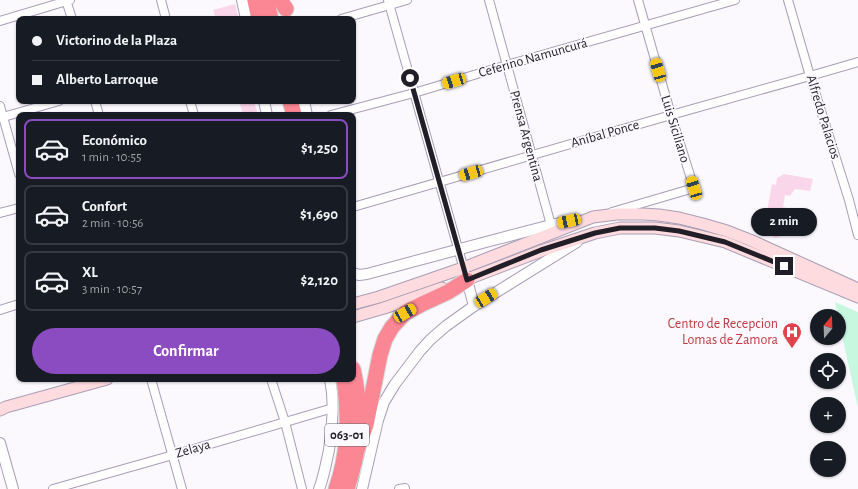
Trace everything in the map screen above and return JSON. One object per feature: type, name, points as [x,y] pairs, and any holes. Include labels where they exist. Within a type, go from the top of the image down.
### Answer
[{"type":"highway","points":[[255,0],[258,16]]},
{"type":"highway","points":[[266,0],[270,16]]},
{"type":"highway","points":[[356,453],[366,425],[380,355],[385,339],[392,327],[405,313],[448,292],[465,274]]},
{"type":"highway","name":"063-01","points":[[336,489],[344,459],[348,431],[347,407],[349,382]]},
{"type":"highway","name":"063-01","points":[[347,489],[356,453],[358,420],[357,394],[352,382]]},
{"type":"main road","points":[[356,316],[384,308],[596,217],[636,214],[679,218],[727,231],[858,289]]},
{"type":"main road","points":[[356,303],[465,274],[595,233],[620,228],[655,228],[679,231],[725,242],[858,297]]},
{"type":"main road","points":[[0,410],[6,407],[96,382]]},
{"type":"street","points":[[16,16],[68,0],[71,16]]},
{"type":"street","points":[[161,0],[165,16]]},
{"type":"street","points":[[242,0],[245,16]]},
{"type":"street","points":[[349,16],[389,2],[407,0]]},
{"type":"street","name":"Prensa Argentina","points":[[489,0],[551,225]]},
{"type":"street","name":"Luis Siciliano","points":[[596,217],[694,188],[671,115],[638,0]]},
{"type":"street","name":"Ceferino Namuncurá","points":[[342,112],[414,93],[735,0]]},
{"type":"street","name":"Alfredo Palacios","points":[[788,0],[858,234]]},
{"type":"street","points":[[389,2],[474,306]]},
{"type":"street","points":[[0,21],[16,16]]},
{"type":"street","name":"Aníbal Ponce","points":[[356,206],[858,62]]},
{"type":"street","points":[[22,112],[49,104]]},
{"type":"street","points":[[0,106],[2,118],[16,164]]},
{"type":"street","points":[[2,118],[16,114]]},
{"type":"street","points":[[0,213],[16,209]]},
{"type":"street","points":[[356,274],[367,274],[551,225],[596,217]]},
{"type":"street","points":[[362,489],[378,420],[384,402],[420,351],[446,326],[474,306],[585,237]]},
{"type":"street","points":[[0,310],[16,305]]},
{"type":"street","points":[[152,382],[182,489]]},
{"type":"street","points":[[272,382],[285,422],[302,489]]},
{"type":"street","points":[[319,489],[327,462],[332,424],[333,399],[330,382]]},
{"type":"street","name":"Zelaya","points":[[53,489],[333,408]]},
{"type":"street","points":[[0,443],[13,489]]},
{"type":"green space","points":[[835,302],[858,312],[858,408],[844,345],[846,345],[846,309],[836,309]]},
{"type":"building","points":[[235,4],[238,16],[215,16],[213,10]]},
{"type":"building","points":[[240,104],[255,104],[257,112],[242,112]]},
{"type":"building","points":[[784,174],[813,179],[810,191],[795,189],[790,196],[785,195],[783,207],[787,208],[786,213],[799,215],[800,211],[812,213],[808,231],[783,227],[782,235],[775,238],[770,233],[772,225],[769,224],[772,211],[767,211],[772,184],[776,185],[777,178]]},
{"type":"place","name":"Centro de Recepcion Lomas de Zamora","points":[[792,349]]},
{"type":"route","points":[[410,78],[467,280],[541,250],[595,233],[620,228],[655,228],[679,231],[725,242],[784,266]]}]
